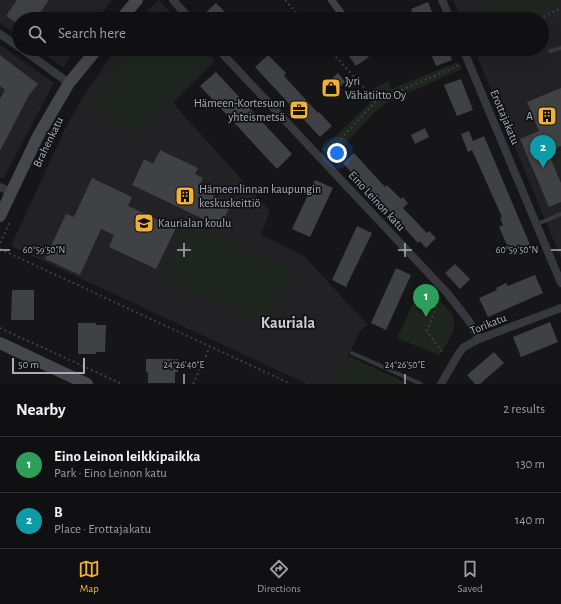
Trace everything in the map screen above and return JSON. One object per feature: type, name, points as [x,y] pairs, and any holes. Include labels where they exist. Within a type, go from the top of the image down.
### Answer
[{"type":"main road","points":[[127,12],[137,0]]},
{"type":"main road","name":"Brahenkatu","points":[[5,218],[5,190],[69,83],[91,56]]},
{"type":"main road","points":[[0,343],[87,384]]},
{"type":"street","points":[[172,0],[183,12]]},
{"type":"street","points":[[442,0],[447,12]]},
{"type":"street","points":[[0,34],[12,42]]},
{"type":"street","points":[[32,56],[69,83]]},
{"type":"street","name":"Eino Leinon katu","points":[[225,56],[448,294],[469,321],[479,339]]},
{"type":"street","name":"Erottajakatu","points":[[466,56],[561,283]]},
{"type":"street","name":"Torikatu","points":[[441,384],[461,350],[479,339],[561,308]]},
{"type":"lane","points":[[550,51],[561,48]]},
{"type":"lane","points":[[537,224],[561,214]]},
{"type":"lane","points":[[352,353],[421,384]]},
{"type":"path","points":[[285,0],[296,12]]},
{"type":"path","points":[[549,14],[561,8]]},
{"type":"path","points":[[335,56],[376,101]]},
{"type":"path","points":[[322,160],[376,101],[469,62]]},
{"type":"path","points":[[0,242],[5,218]]},
{"type":"path","points":[[0,249],[291,384]]},
{"type":"path","points":[[440,296],[427,331],[443,352]]},
{"type":"path","points":[[0,328],[122,384]]},
{"type":"path","points":[[193,384],[210,346]]},
{"type":"shaded area","points":[[0,0],[112,0],[103,12],[12,12],[12,31],[0,23]]},
{"type":"shaded area","points":[[159,0],[170,12],[147,12]]},
{"type":"shaded area","points":[[453,0],[561,0],[561,258],[477,56],[549,56],[549,12],[458,12]]},
{"type":"shaded area","points":[[484,0],[557,0],[559,4],[545,12],[488,12]]},
{"type":"shaded area","points":[[0,45],[12,53],[12,56],[16,56],[54,83],[3,179],[0,177]]},
{"type":"shaded area","points":[[47,56],[71,56],[63,67]]},
{"type":"shaded area","name":"Kaurialan koulu","points":[[111,56],[210,56],[215,61],[173,103],[270,211],[261,235],[304,256],[368,325],[360,331],[334,384],[307,384],[11,246],[66,127],[84,95]]},
{"type":"shaded area","points":[[127,56],[202,56],[207,61],[134,133],[89,110]]},
{"type":"shaded area","points":[[458,62],[462,69],[386,103],[376,111],[330,159],[322,149],[371,102],[364,94],[388,81],[391,89]]},
{"type":"shaded area","points":[[561,153],[561,172],[554,156]]},
{"type":"shaded area","points":[[189,224],[293,271],[268,326],[164,278]]},
{"type":"shaded area","points":[[423,282],[452,314],[454,320],[451,336],[439,355],[397,338]]},
{"type":"shaded area","points":[[348,356],[409,384],[334,384]]},
{"type":"building","points":[[17,0],[49,0],[41,12],[12,12],[12,20],[6,16]]},
{"type":"building","points":[[327,0],[336,0],[345,12],[336,12]]},
{"type":"building","points":[[428,2],[432,12],[412,12],[411,9]]},
{"type":"building","points":[[216,3],[225,12],[206,12]]},
{"type":"building","points":[[0,55],[38,84],[29,95],[0,151],[0,99],[5,90],[0,86]]},
{"type":"building","points":[[267,56],[269,56],[286,73],[284,76],[332,126],[320,137],[255,67]]},
{"type":"building","points":[[349,56],[368,56],[369,57],[356,66]]},
{"type":"building","points":[[432,56],[451,56],[452,60],[436,66]]},
{"type":"building","points":[[216,72],[292,154],[277,169],[200,86]]},
{"type":"building","points":[[338,73],[345,82],[333,93],[325,85]]},
{"type":"building","points":[[461,79],[473,110],[457,116],[444,85]]},
{"type":"building","points":[[561,88],[561,146],[548,152],[561,183],[561,202],[549,207],[520,139],[539,131],[527,102]]},
{"type":"building","points":[[425,128],[429,137],[415,144],[411,135]]},
{"type":"building","points":[[469,131],[473,141],[484,136],[531,247],[515,254],[512,248],[509,250],[499,227],[503,225],[500,218],[502,217],[472,150],[468,152],[461,134]]},
{"type":"building","name":"Hämeenlinnan kaupungin keskuskeittiö","points":[[160,150],[198,168],[195,174],[203,178],[198,188],[231,204],[220,227],[132,185],[144,159],[153,164]]},
{"type":"building","points":[[354,153],[385,187],[387,185],[401,199],[403,197],[408,203],[403,208],[427,233],[429,231],[436,238],[426,248],[420,241],[418,243],[381,202],[379,204],[343,163]]},
{"type":"building","name":"Kaurialan koulu","points":[[92,178],[132,197],[128,206],[176,228],[156,269],[109,247],[114,235],[101,229],[80,275],[45,259],[66,214],[74,217]]},
{"type":"building","points":[[315,180],[333,188],[310,237],[292,229]]},
{"type":"building","points":[[357,226],[372,233],[346,287],[332,280]]},
{"type":"building","points":[[455,264],[470,279],[460,289],[445,273]]},
{"type":"building","points":[[396,268],[411,275],[386,330],[371,323]]},
{"type":"building","points":[[535,275],[543,293],[488,317],[479,298],[497,290],[496,288],[506,283],[508,286]]},
{"type":"building","points":[[12,290],[34,290],[34,320],[11,320]]},
{"type":"building","points":[[550,322],[558,342],[521,357],[513,337]]},
{"type":"building","points":[[78,323],[96,323],[96,325],[106,325],[105,352],[96,352],[96,354],[78,354]]},
{"type":"building","points":[[494,352],[504,363],[480,384],[475,384],[467,375]]},
{"type":"building","points":[[146,359],[178,359],[178,372],[175,372],[175,383],[148,383]]},
{"type":"place","name":"Jyri Vähätiitto Oy","points":[[331,88]]},
{"type":"place","name":"Hämeen-Kortesuon yhteismetsä","points":[[299,110]]},
{"type":"place","name":"A","points":[[547,116]]},
{"type":"place","name":"B","points":[[543,168]]},
{"type":"place","name":"Hämeenlinnan kaupungin keskuskeittiö","points":[[185,196]]},
{"type":"place","name":"Kaurialan koulu","points":[[144,223]]},
{"type":"place","name":"Eino Leinon leikkipaikka","points":[[426,317]]},
{"type":"district","name":"Kauriala","points":[[288,322]]}]
